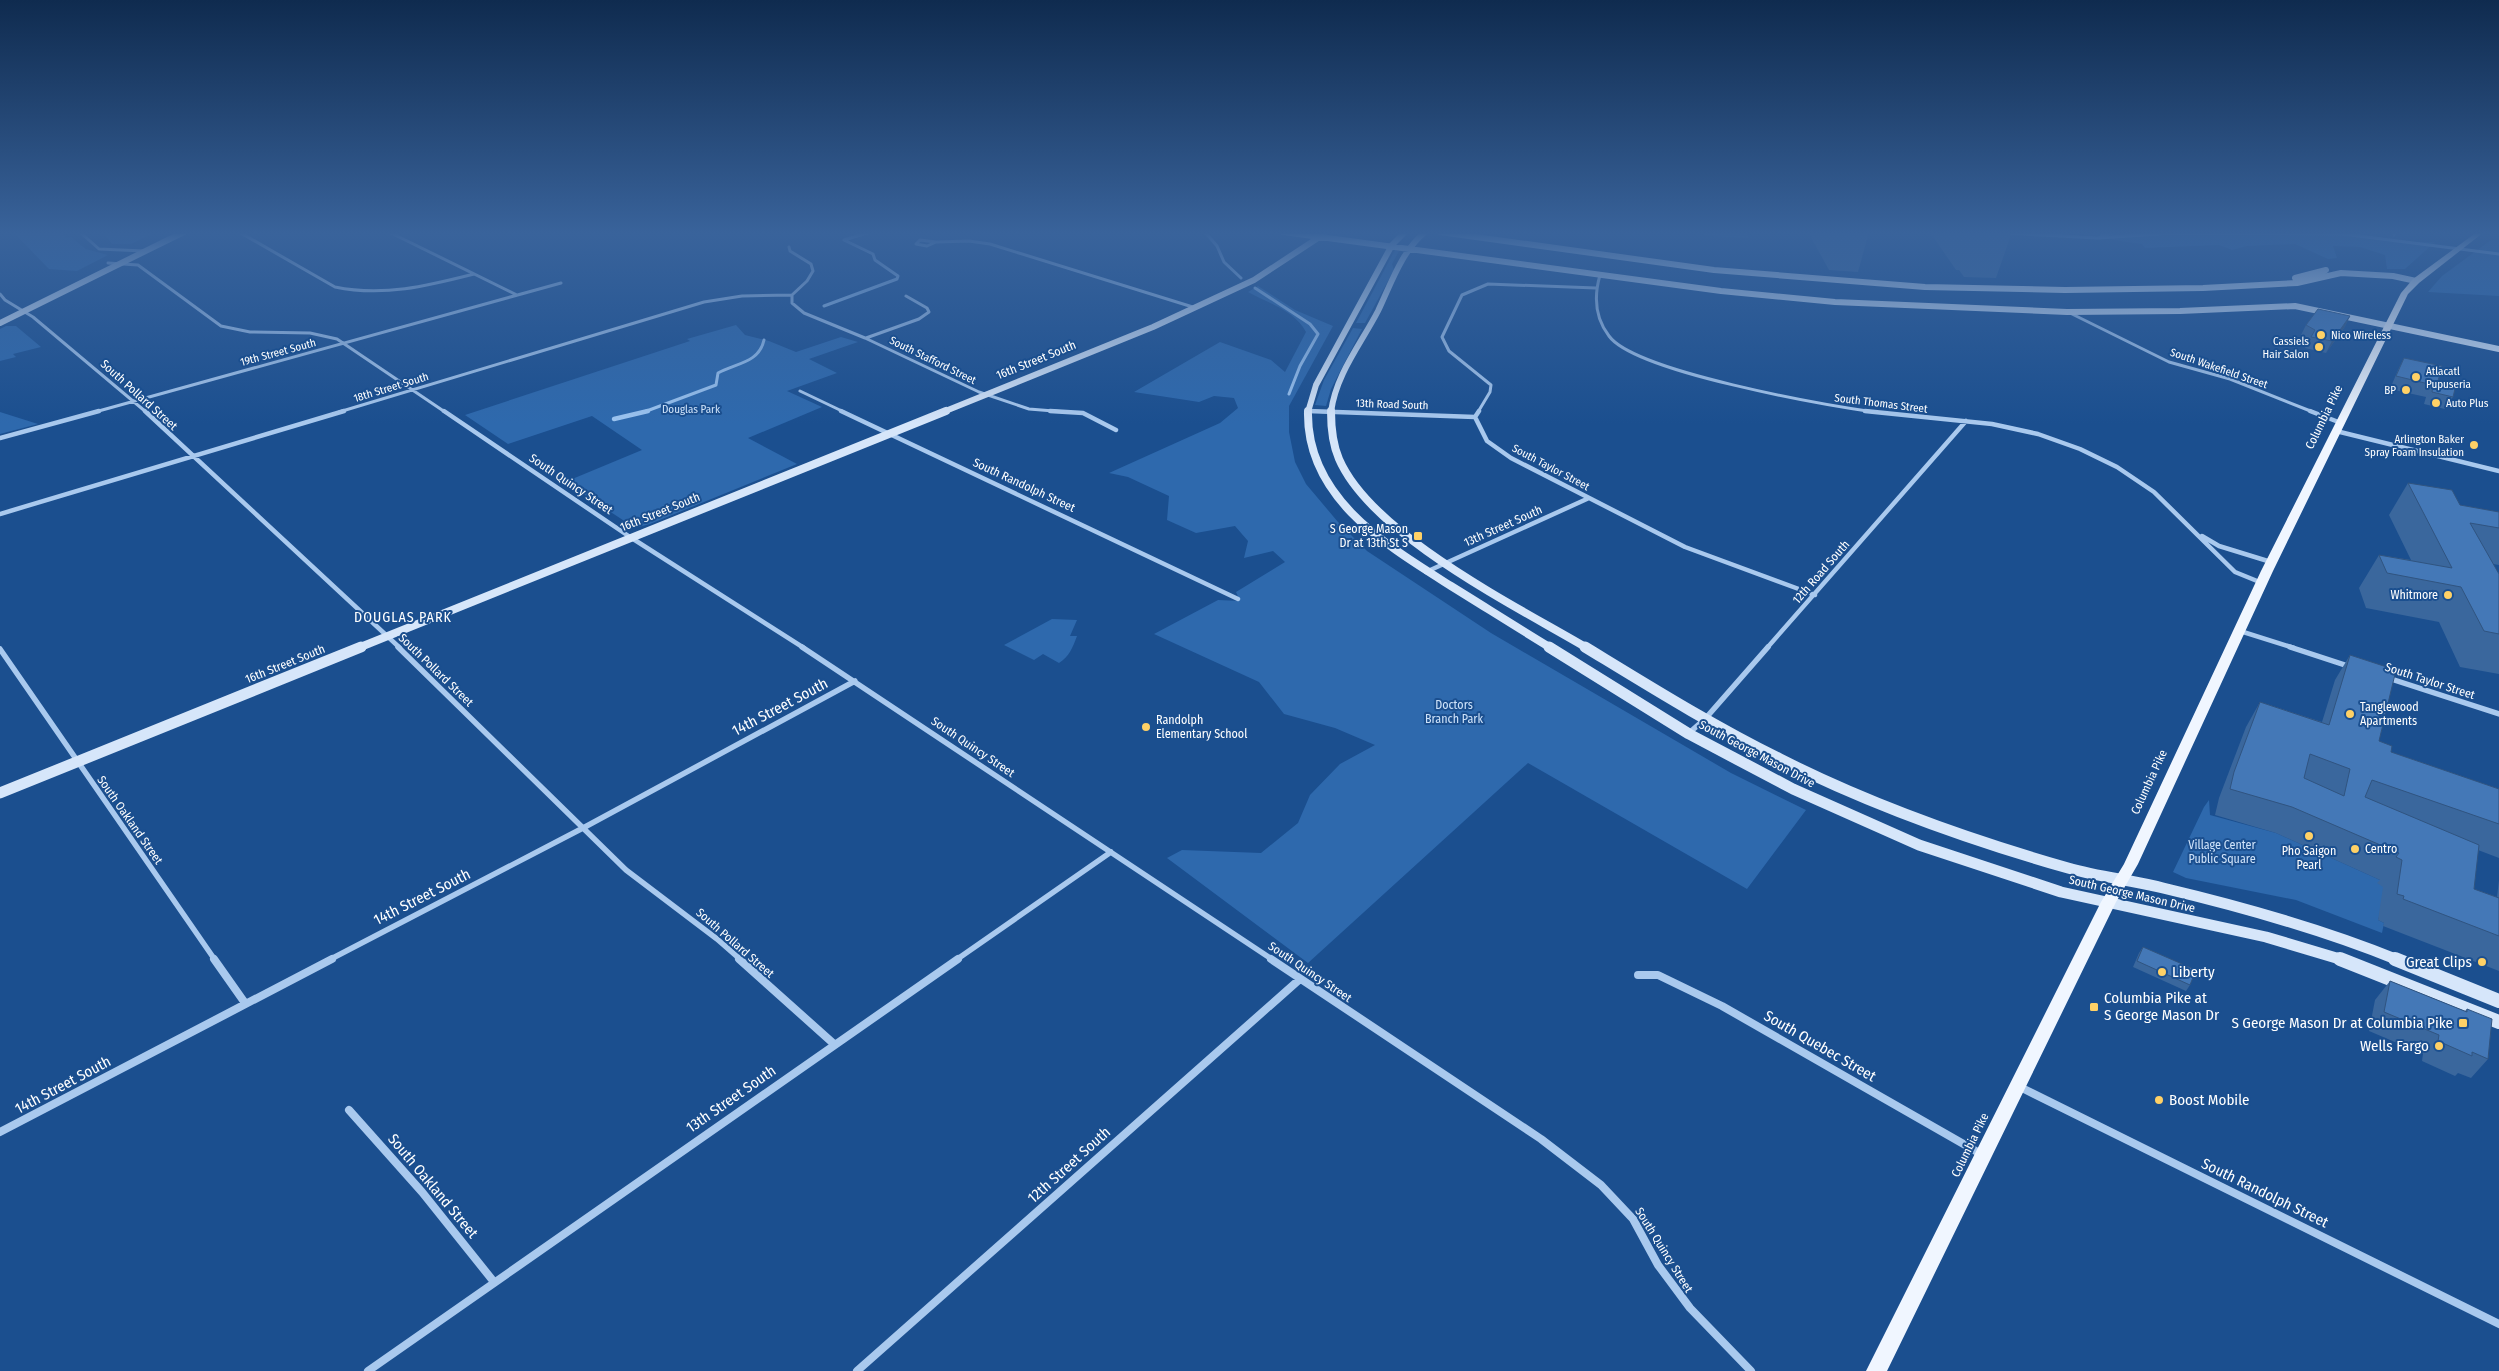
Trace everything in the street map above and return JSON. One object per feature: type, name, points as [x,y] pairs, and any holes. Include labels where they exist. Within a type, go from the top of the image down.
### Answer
[{"type":"main road","points":[[0,316],[40,296]]},
{"type":"main road","points":[[0,323],[54,296]]},
{"type":"main road","name":"16th Street South","points":[[0,793],[889,434],[1196,308],[1221,296]]},
{"type":"main road","name":"South George Mason Drive","points":[[1365,296],[1314,390],[1308,411],[1312,449],[1318,466],[1327,482],[1350,510],[1372,533],[1426,572],[1688,734],[1793,790],[1919,845],[2061,892],[2266,937],[2337,958],[2499,1022]]},
{"type":"main road","name":"South George Mason Drive","points":[[1384,296],[1341,379],[1331,411],[1334,441],[1341,463],[1357,488],[1385,518],[1446,564],[1705,719],[1778,759],[1890,808],[1956,833],[2070,869],[2240,907],[2353,942],[2499,1001]]},
{"type":"main road","points":[[1773,296],[1835,302],[2067,312],[2180,311],[2295,306],[2499,349]]},
{"type":"main road","name":"Columbia Pike","points":[[1876,1371],[2109,902],[2123,880],[2272,562],[2404,296]]},
{"type":"main road","points":[[1349,325],[1368,327]]},
{"type":"street","name":"South Pollard Street","points":[[3,296],[24,311],[134,400],[191,456],[387,636],[626,870],[717,939],[834,1044]]},
{"type":"street","name":"South Quincy Street","points":[[180,296],[221,326],[231,330],[269,335],[315,335],[337,339],[630,537],[855,681],[1578,1165],[1604,1186],[1629,1214],[1657,1263],[1689,1310],[1717,1340],[1751,1371]]},
{"type":"street","name":"19th Street South","points":[[0,438],[513,296]]},
{"type":"street","name":"18th Street South","points":[[0,514],[704,302],[743,296]]},
{"type":"street","name":"South Stafford Street","points":[[792,296],[792,303],[804,313],[865,338],[984,394],[1029,409],[1083,413],[1116,430]]},
{"type":"street","points":[[865,338],[919,319],[928,312],[927,308],[906,296]]},
{"type":"street","points":[[1157,296],[1196,308]]},
{"type":"street","points":[[1462,296],[1454,317],[1442,337],[1449,351],[1491,385],[1490,392],[1475,416]]},
{"type":"street","name":"South Thomas Street","points":[[1596,296],[1597,313],[1609,337],[1625,350],[1645,359],[1750,389],[1826,405],[1896,415],[1966,421],[2038,434],[2080,449],[2116,467],[2154,492],[2235,572],[2262,583]]},
{"type":"street","name":"South Wakefield Street","points":[[2067,312],[2169,362],[2230,379],[2339,427],[2499,471]]},
{"type":"street","name":"South Randolph Street","points":[[800,391],[1238,599]]},
{"type":"street","name":"13th Road South","points":[[1308,411],[1475,416]]},
{"type":"street","name":"South Taylor Street","points":[[1475,416],[1487,441],[1511,458],[1692,550],[1815,594]]},
{"type":"street","name":"12th Road South","points":[[1688,734],[1705,719],[1966,421]]},
{"type":"street","name":"13th Street South","points":[[1426,572],[1589,498]]},
{"type":"street","name":"South Thomas Street","points":[[2197,533],[2219,546],[2272,562]]},
{"type":"street","points":[[2240,631],[2356,668]]},
{"type":"street","name":"South Oakland Street","points":[[0,649],[76,762],[245,1003]]},
{"type":"street","name":"South Taylor Street","points":[[2383,677],[2499,714]]},
{"type":"street","name":"14th Street South","points":[[0,1132],[583,828],[855,681]]},
{"type":"street","name":"13th Street South","points":[[368,1371],[1111,852]]},
{"type":"street","name":"South Quebec Street","points":[[1638,975],[1658,976],[1722,1006],[1984,1156]]},
{"type":"street","name":"12th Street South","points":[[857,1371],[1300,979]]},
{"type":"street","name":"South Randolph Street","points":[[2018,1086],[2499,1324]]},
{"type":"street","name":"South Oakland Street","points":[[349,1110],[422,1192],[494,1282]]},
{"type":"green space","name":"Doctors Branch Park","points":[[1256,296],[1273,296],[1295,310],[1333,326],[1289,406],[1289,432],[1295,462],[1306,484],[1338,522],[1367,551],[1491,633],[1731,773],[1806,810],[1747,889],[1528,763],[1308,963],[1167,858],[1182,850],[1261,853],[1298,823],[1310,795],[1340,764],[1375,745],[1335,728],[1284,714],[1259,682],[1154,634],[1218,600],[1240,601],[1236,592],[1285,562],[1273,551],[1244,558],[1248,541],[1235,526],[1196,533],[1167,520],[1169,496],[1128,477],[1109,473],[1220,423],[1238,408],[1234,398],[1214,396],[1199,402],[1134,392],[1220,342],[1271,360],[1285,372],[1306,332],[1295,318]]},
{"type":"green space","points":[[1370,296],[1380,296],[1365,323],[1356,323]]},
{"type":"green space","name":"Douglas Park","points":[[736,325],[745,335],[769,341],[796,352],[841,337],[858,342],[809,359],[837,373],[787,391],[822,407],[748,438],[797,464],[650,524],[635,528],[565,482],[642,450],[592,416],[508,444],[465,415],[690,341],[687,339]]},
{"type":"green space","points":[[6,326],[16,326],[41,347],[13,354],[16,357],[0,361],[0,329]]},
{"type":"green space","points":[[1353,328],[1362,329],[1331,389],[1326,406],[1315,405],[1324,380]]},
{"type":"green space","points":[[0,412],[38,424],[0,434]]},
{"type":"green space","points":[[1052,619],[1077,620],[1070,636],[1077,636],[1074,644],[1068,655],[1059,663],[1043,654],[1034,660],[1004,645]]},
{"type":"green space","name":"Village Center Public Square","points":[[2209,800],[2210,815],[2276,833],[2380,880],[2387,890],[2378,920],[2384,923],[2382,933],[2296,900],[2186,878],[2173,872]]},
{"type":"building","points":[[2318,309],[2350,316],[2332,341],[2311,337],[2315,330],[2306,325]]},
{"type":"building","points":[[2404,358],[2442,366],[2438,381],[2456,385],[2453,397],[2432,392],[2433,385],[2396,376]]},
{"type":"building","points":[[2408,483],[2452,490],[2460,505],[2499,512],[2499,528],[2470,523],[2499,574],[2499,634],[2484,631],[2461,587],[2387,573],[2379,555],[2452,568]]},
{"type":"building","points":[[2350,655],[2396,670],[2379,741],[2392,746],[2391,752],[2499,789],[2499,824],[2372,780],[2365,797],[2479,845],[2474,889],[2499,898],[2499,936],[2403,899],[2404,896],[2397,894],[2402,860],[2396,857],[2399,853],[2292,807],[2230,789],[2234,772],[2260,702],[2329,725]],"holes":[[[2310,754],[2350,769],[2344,796],[2304,778]]]},
{"type":"building","points":[[2143,947],[2196,970],[2190,985],[2137,961]]},
{"type":"building","points":[[2390,981],[2467,1012],[2467,1009],[2492,1019],[2488,1059],[2472,1052],[2472,1056],[2438,1041],[2439,1035],[2384,1012]]},
{"type":"waterway","points":[[824,306],[851,296]]},
{"type":"waterway","points":[[1267,296],[1310,324],[1318,334],[1300,366],[1289,394]]},
{"type":"waterway","points":[[644,412],[716,385],[718,373],[752,358],[761,348],[764,340]]},
{"type":"waterway","points":[[614,419],[644,412]]},
{"type":"place","name":"Nico Wireless","points":[[2321,335]]},
{"type":"place","name":"Cassiels Hair Salon","points":[[2319,347]]},
{"type":"place","name":"Atlacatl Pupuseria","points":[[2416,377]]},
{"type":"place","name":"BP","points":[[2406,390]]},
{"type":"place","name":"Auto Plus","points":[[2436,403]]},
{"type":"place","name":"Arlington Baker Spray Foam Insulation","points":[[2474,445]]},
{"type":"place","name":"S George Mason Dr at 13th St S","points":[[1418,536]]},
{"type":"place","name":"Whitmore","points":[[2448,595]]},
{"type":"place","name":"Tanglewood Apartments","points":[[2350,714]]},
{"type":"place","name":"Randolph Elementary School","points":[[1146,727]]},
{"type":"place","name":"Pho Saigon Pearl","points":[[2309,836]]},
{"type":"place","name":"Centro","points":[[2355,849]]},
{"type":"place","name":"Great Clips","points":[[2482,962]]},
{"type":"place","name":"Liberty","points":[[2162,972]]},
{"type":"place","name":"Columbia Pike at S George Mason Dr","points":[[2094,1007]]},
{"type":"place","name":"S George Mason Dr at Columbia Pike","points":[[2463,1023]]},
{"type":"place","name":"Wells Fargo","points":[[2439,1046]]},
{"type":"place","name":"Boost Mobile","points":[[2159,1100]]},
{"type":"district","name":"DOUGLAS PARK","points":[[403,617]]}]
